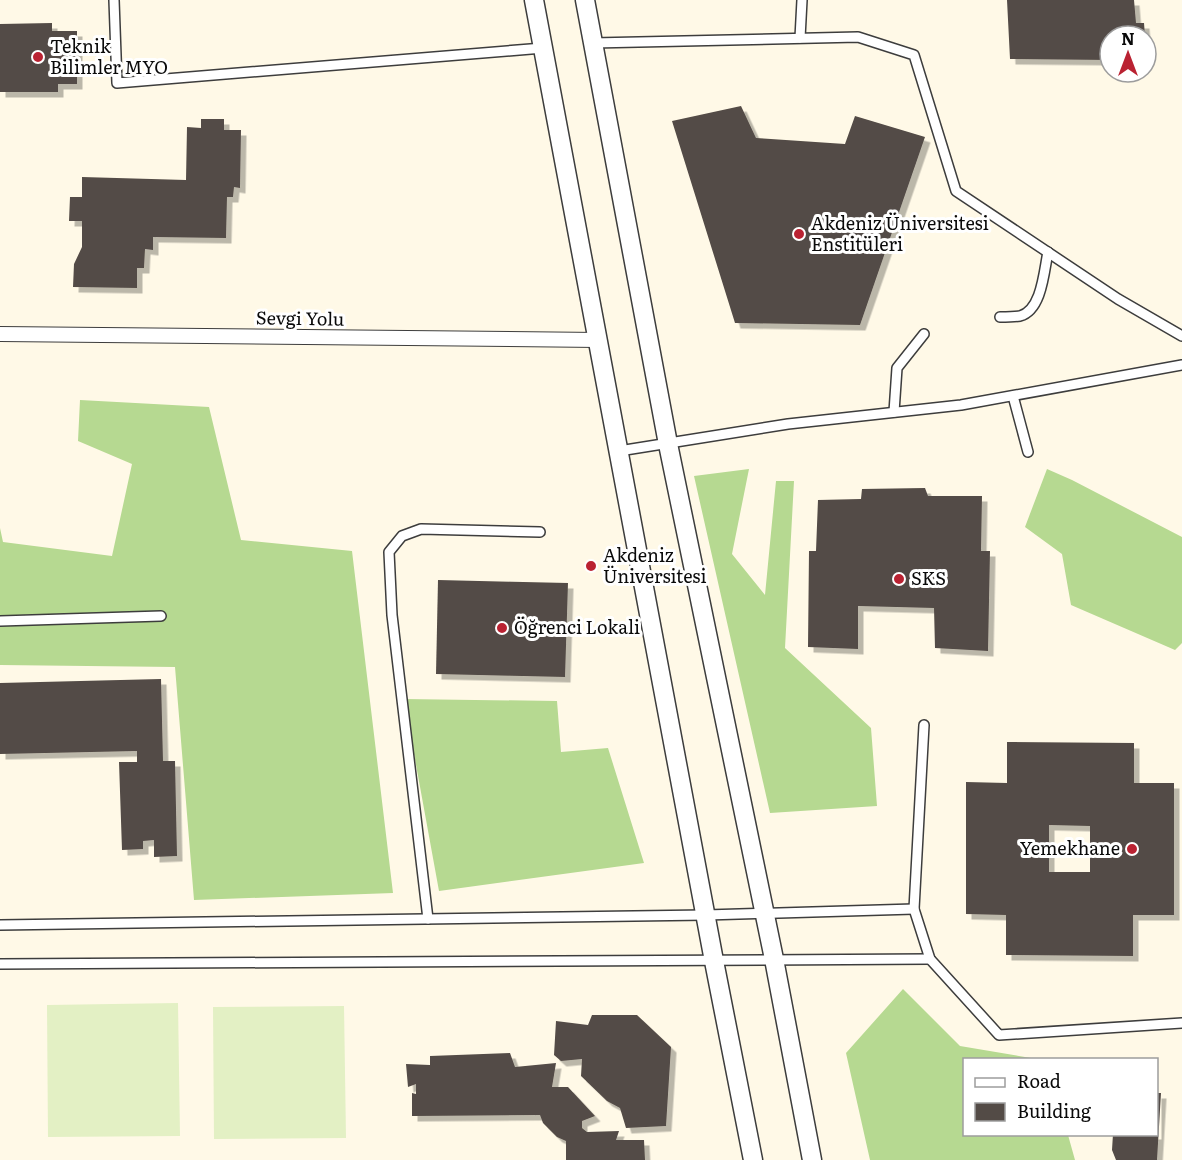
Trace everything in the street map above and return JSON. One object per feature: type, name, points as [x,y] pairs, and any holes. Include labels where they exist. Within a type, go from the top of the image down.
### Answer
[{"type":"street","points":[[534,0],[753,1160]]},
{"type":"street","points":[[585,0],[668,444],[765,914],[812,1160]]},
{"type":"street","name":"Sevgi Yolu","points":[[0,334],[599,340]]},
{"type":"lane","points":[[114,0],[117,83],[543,48]]},
{"type":"lane","points":[[800,38],[802,0]]},
{"type":"lane","points":[[593,43],[858,37],[914,56],[956,191],[1118,299],[1182,336]]},
{"type":"lane","points":[[1000,317],[1020,315],[1032,308],[1037,301],[1048,252]]},
{"type":"lane","points":[[894,412],[897,368],[924,334]]},
{"type":"lane","points":[[619,451],[788,424],[962,405],[1182,365]]},
{"type":"lane","points":[[1012,396],[1028,452]]},
{"type":"lane","points":[[428,919],[392,615],[389,552],[402,536],[421,529],[540,532]]},
{"type":"lane","points":[[0,621],[162,616]]},
{"type":"lane","points":[[924,725],[914,909],[930,959],[999,1035],[1182,1023]]},
{"type":"lane","points":[[0,925],[765,914],[914,909]]},
{"type":"lane","points":[[0,964],[930,959]]},
{"type":"green space","points":[[80,400],[209,407],[241,540],[352,551],[393,893],[194,900],[175,667],[0,665],[0,528],[3,542],[112,556],[132,464],[78,441]]},
{"type":"green space","points":[[749,469],[732,554],[765,595],[776,481],[794,481],[785,648],[871,728],[877,806],[770,813],[694,476]]},
{"type":"green space","points":[[1047,469],[1182,537],[1182,643],[1175,650],[1071,605],[1062,554],[1025,527]]},
{"type":"green space","points":[[404,699],[557,701],[561,752],[608,748],[644,863],[439,891]]},
{"type":"green space","points":[[903,989],[960,1046],[1031,1058],[963,1058],[963,1136],[1068,1136],[1075,1160],[870,1160],[846,1053]]},
{"type":"green space","points":[[178,1003],[180,1136],[48,1137],[47,1005]]},
{"type":"green space","points":[[344,1006],[346,1138],[214,1139],[213,1007]]},
{"type":"building","points":[[1007,0],[1134,0],[1136,23],[1144,23],[1098,24],[1098,60],[1010,59]]},
{"type":"building","name":"Teknik Bilimler MYO","points":[[52,23],[52,31],[77,31],[77,84],[58,84],[58,92],[0,92],[0,24]]},
{"type":"building","name":"Akdeniz Üniversitesi Enstitüleri","points":[[741,106],[756,138],[845,144],[855,116],[925,137],[860,325],[735,323],[672,121]]},
{"type":"building","points":[[201,119],[224,119],[224,130],[241,130],[240,188],[234,187],[233,197],[227,197],[226,238],[153,237],[153,250],[145,249],[144,268],[137,268],[137,288],[73,287],[74,264],[82,247],[82,221],[69,221],[70,197],[82,197],[82,177],[186,180],[187,127],[201,128]]},
{"type":"building","name":"SKS","points":[[925,488],[928,496],[982,496],[981,551],[990,551],[988,651],[935,648],[934,608],[858,606],[858,649],[808,647],[809,551],[816,551],[818,500],[861,499],[862,489]]},
{"type":"building","name":"Öğrenci Lokali","points":[[438,580],[568,583],[565,677],[436,674]]},
{"type":"building","points":[[161,679],[163,761],[175,761],[177,856],[154,857],[154,840],[143,841],[143,849],[122,850],[119,762],[137,762],[137,751],[0,754],[0,683]]},
{"type":"building","name":"Yemekhane","points":[[1007,742],[1134,743],[1134,783],[1174,783],[1174,915],[1133,915],[1133,956],[1006,955],[1006,915],[966,914],[966,782],[1007,783]],"holes":[[[1049,825],[1090,826],[1090,872],[1049,872]]]},
{"type":"building","points":[[592,1015],[637,1015],[671,1047],[666,1126],[626,1128],[620,1108],[607,1101],[581,1076],[582,1059],[561,1061],[554,1055],[556,1021],[588,1025]]},
{"type":"building","points":[[510,1053],[515,1067],[556,1063],[552,1087],[568,1087],[595,1116],[582,1121],[582,1128],[587,1132],[619,1131],[616,1140],[644,1140],[645,1160],[566,1160],[566,1141],[557,1137],[543,1123],[540,1115],[412,1116],[412,1093],[416,1094],[416,1084],[408,1087],[406,1064],[430,1065],[430,1056]]},
{"type":"building","points":[[1158,1093],[1161,1093],[1157,1160],[1116,1160],[1112,1150],[1113,1136],[1158,1136]]},
{"type":"place","name":"Teknik Bilimler MYO","points":[[38,57]]},
{"type":"place","name":"Akdeniz Üniversitesi Enstitüleri","points":[[799,234]]},
{"type":"place","name":"Akdeniz Üniversitesi","points":[[591,566]]},
{"type":"place","name":"SKS","points":[[899,579]]},
{"type":"place","name":"Öğrenci Lokali","points":[[502,628]]},
{"type":"place","name":"Yemekhane","points":[[1132,849]]}]
